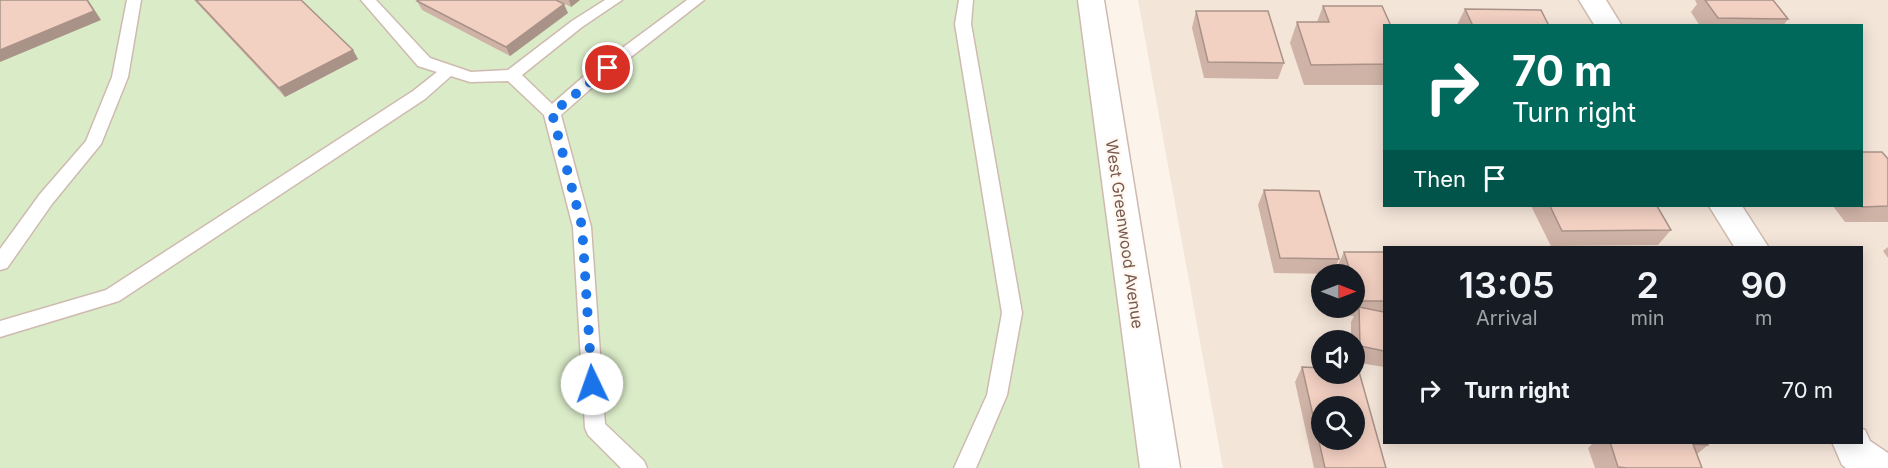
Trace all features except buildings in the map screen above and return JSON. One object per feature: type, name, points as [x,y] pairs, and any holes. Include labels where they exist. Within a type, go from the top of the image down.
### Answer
[{"type":"street","name":"West Greenwood Avenue","points":[[1091,0],[1160,468]]},
{"type":"street","points":[[1592,0],[1608,24]]},
{"type":"street","points":[[1726,207],[1752,246]]},
{"type":"lane","points":[[0,263],[46,199],[93,144],[120,76],[134,0]]},
{"type":"lane","points":[[368,0],[424,62],[470,76],[512,75],[577,24],[615,0]]},
{"type":"lane","points":[[552,113],[590,81],[697,0]]},
{"type":"lane","points":[[965,468],[997,395],[1012,313],[963,24],[966,0]]},
{"type":"lane","points":[[0,329],[112,296],[419,95],[448,70]]},
{"type":"lane","points":[[512,75],[552,113],[582,226],[595,428],[636,468]]},
{"type":"shaded area","points":[[1138,0],[1888,0],[1888,468],[1223,468]]},
{"type":"green space","points":[[0,0],[1097,0],[1164,468],[0,468]]},
{"type":"route","points":[[592,384],[582,226],[552,113],[608,68]]}]
